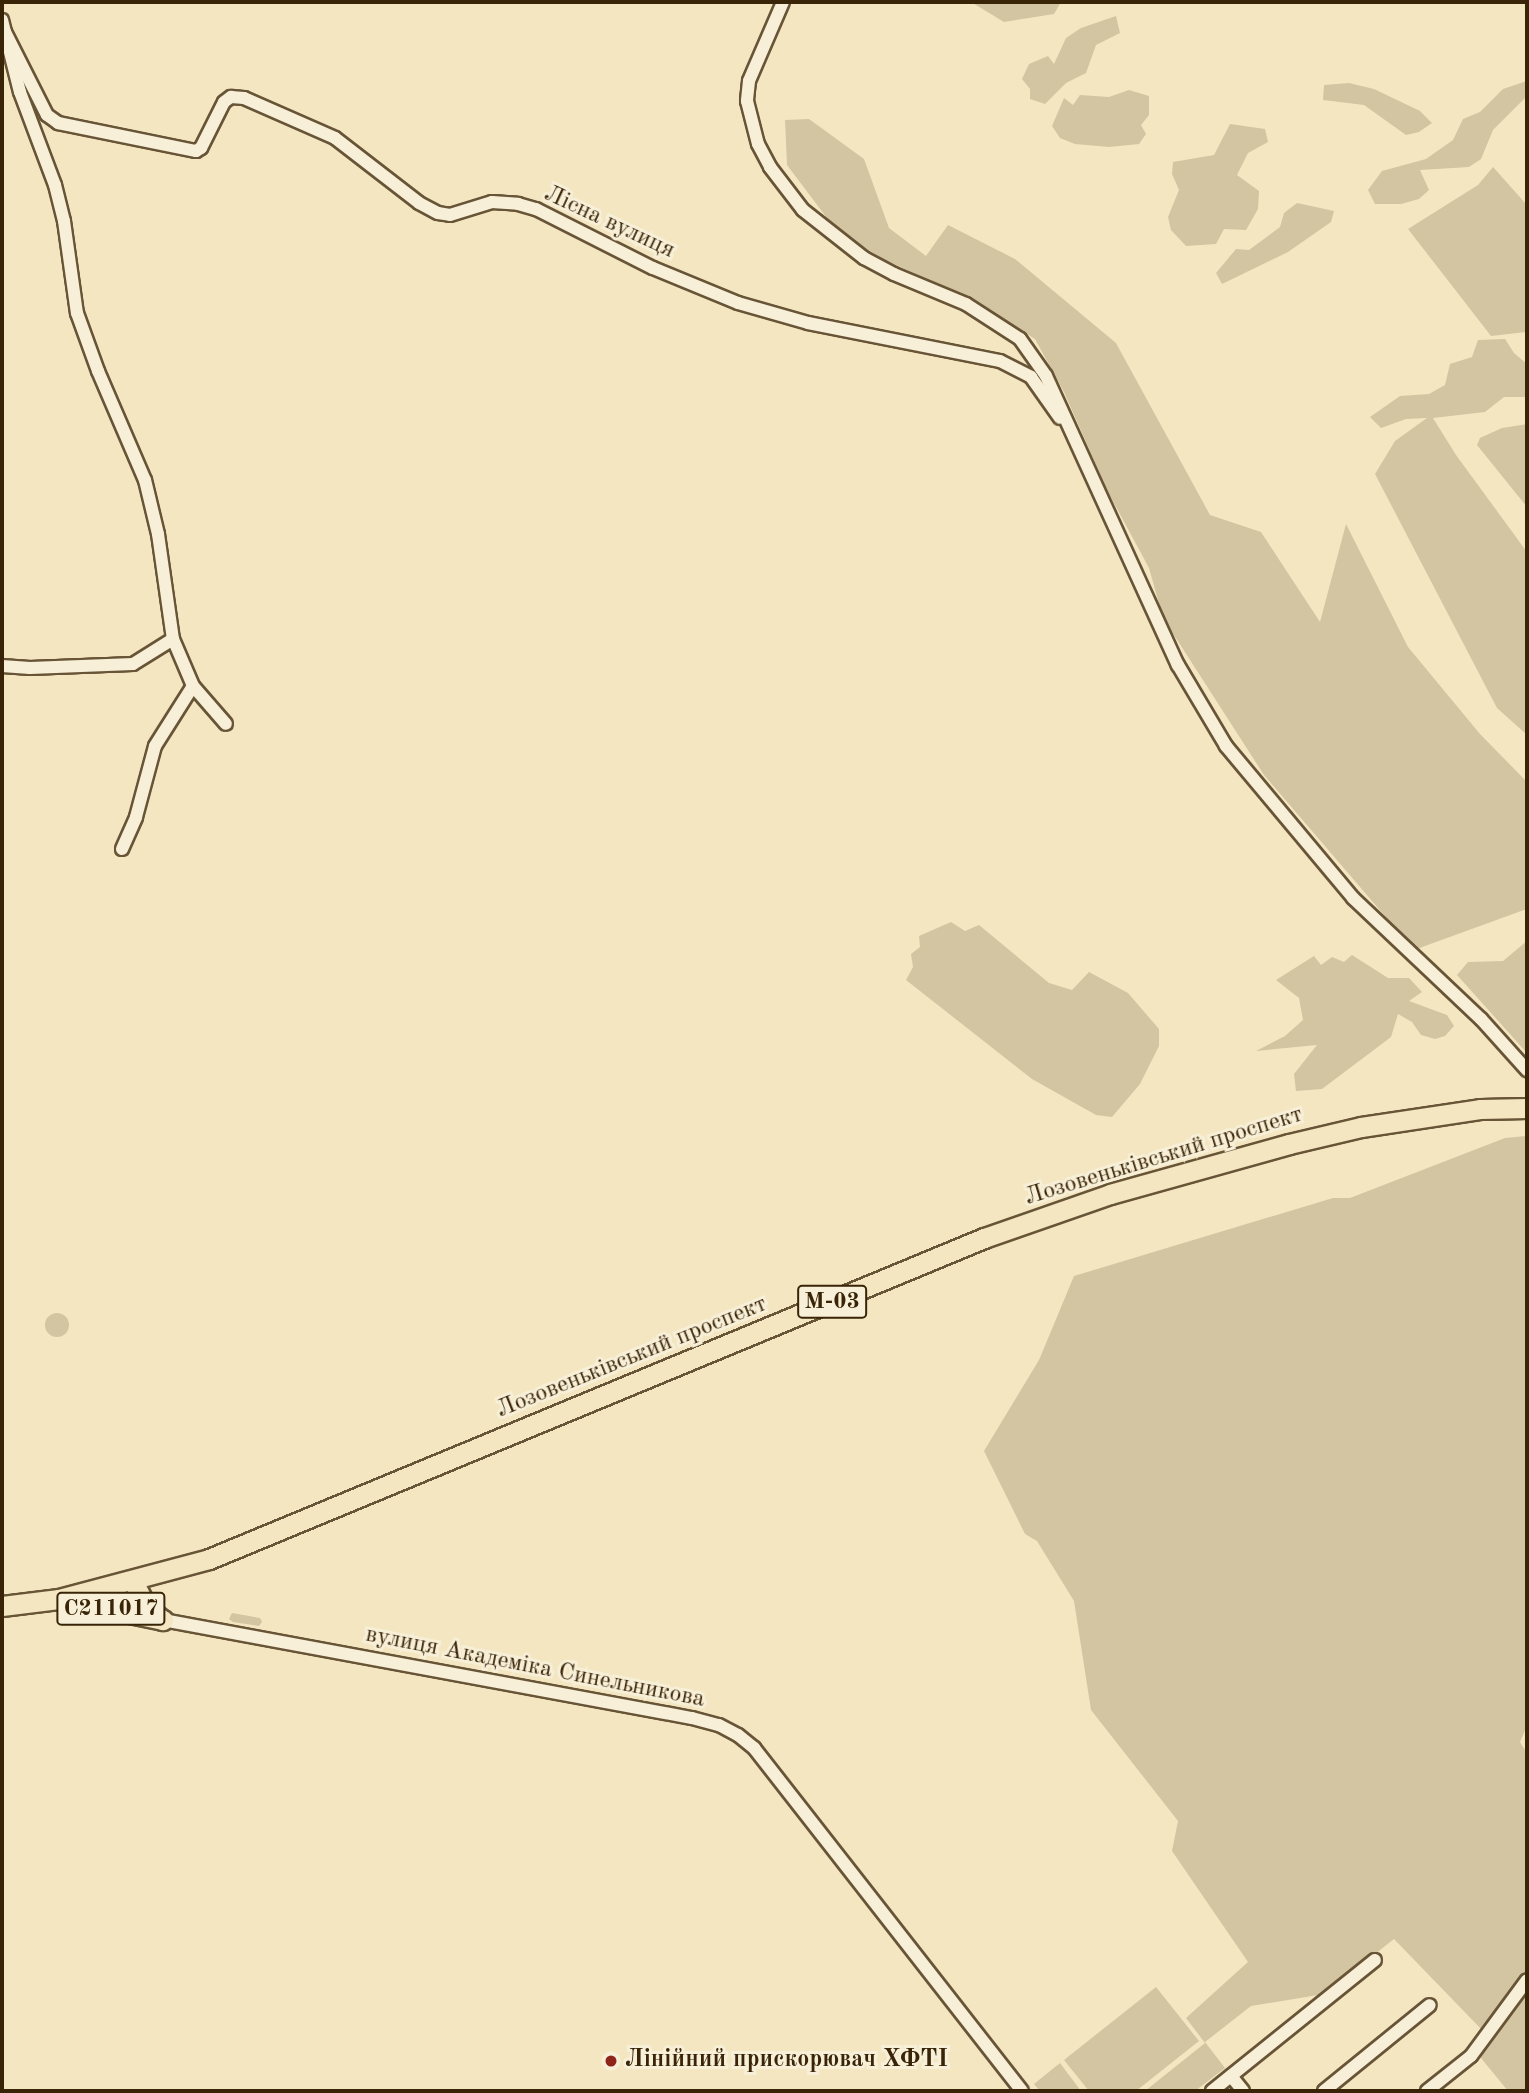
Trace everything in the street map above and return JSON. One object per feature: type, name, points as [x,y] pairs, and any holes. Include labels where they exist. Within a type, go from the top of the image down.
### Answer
[{"type":"highway","name":"Лозовеньківський проспект","points":[[2,1606],[59,1599],[209,1559],[984,1238],[1110,1194],[1289,1144],[1361,1127],[1480,1110],[1527,1108]]},
{"type":"highway","points":[[160,1574],[152,1599],[163,1620]]},
{"type":"highway","points":[[134,1581],[146,1607],[163,1620]]},
{"type":"highway","name":"С211017","points":[[2,1598],[25,1604]]},
{"type":"highway","name":"С211017","points":[[59,1599],[163,1620]]},
{"type":"street","points":[[783,2],[749,81],[747,101],[758,144],[770,167],[803,210],[834,236],[894,274],[966,304],[1020,339],[1046,376],[1178,665],[1226,746],[1353,898],[1481,1019],[1527,1070]]},
{"type":"street","points":[[4,26],[20,92],[61,209],[77,313],[98,371],[145,480],[158,534],[173,639],[193,686],[226,724]]},
{"type":"street","name":"Лісна вулиця","points":[[4,26],[47,115],[58,123],[196,151],[201,148],[224,102],[231,97],[244,98],[335,138],[419,203],[438,212],[450,215],[492,202],[536,209],[653,268],[738,303],[808,323],[1000,361],[1021,369],[1031,377],[1068,426]]},
{"type":"street","points":[[2,666],[30,668],[133,664],[173,639]]},
{"type":"street","points":[[122,849],[136,817],[155,746],[193,686]]},
{"type":"street","name":"вулиця Академіка Синельникова","points":[[163,1620],[692,1718],[719,1725],[738,1735],[754,1748],[1022,2091]]},
{"type":"street","points":[[1212,2091],[1375,1960]]},
{"type":"street","points":[[1427,2091],[1471,2056],[1477,2043],[1527,1980]]},
{"type":"street","points":[[1324,2091],[1430,2005]]},
{"type":"street","points":[[1231,2076],[1243,2091]]},
{"type":"shaded area","points":[[971,2],[1061,2],[1054,14],[1004,22]]},
{"type":"shaded area","points":[[1116,16],[1120,33],[1096,45],[1086,73],[1066,83],[1045,104],[1030,99],[1030,89],[1022,79],[1029,64],[1048,56],[1054,64],[1066,38],[1081,28]]},
{"type":"shaded area","points":[[1527,81],[1527,96],[1493,130],[1481,159],[1469,167],[1420,170],[1429,190],[1419,199],[1401,204],[1375,204],[1368,190],[1382,171],[1426,159],[1453,140],[1463,119],[1480,112],[1503,89]]},
{"type":"shaded area","points":[[1349,83],[1374,89],[1420,111],[1432,123],[1419,132],[1406,135],[1364,105],[1323,100],[1324,85]]},
{"type":"shaded area","points":[[1129,90],[1149,96],[1149,115],[1141,125],[1146,134],[1139,144],[1109,147],[1075,144],[1060,138],[1052,126],[1064,98],[1073,105],[1080,95],[1109,97]]},
{"type":"shaded area","points":[[809,119],[864,159],[889,228],[926,256],[948,225],[1015,259],[1116,343],[1210,515],[1261,532],[1320,622],[1346,524],[1408,647],[1480,734],[1527,782],[1527,909],[1414,950],[1264,775],[1163,618],[1149,568],[1108,492],[1064,392],[1035,339],[975,301],[883,259],[836,230],[787,165],[785,120]]},
{"type":"shaded area","points":[[1230,124],[1265,129],[1268,142],[1248,153],[1237,175],[1259,191],[1258,209],[1246,230],[1224,229],[1216,244],[1186,246],[1171,230],[1168,217],[1179,190],[1172,174],[1173,162],[1214,155]]},
{"type":"shaded area","points":[[1493,167],[1527,205],[1527,332],[1491,336],[1408,229],[1478,185]]},
{"type":"shaded area","points":[[1297,203],[1334,211],[1331,222],[1288,252],[1222,284],[1216,273],[1236,249],[1249,250],[1280,227],[1284,213]]},
{"type":"shaded area","points":[[1505,339],[1514,353],[1527,364],[1527,397],[1504,397],[1485,412],[1433,418],[1456,455],[1527,552],[1527,735],[1497,708],[1375,474],[1395,441],[1427,418],[1406,419],[1381,428],[1370,417],[1400,396],[1429,394],[1445,385],[1450,364],[1472,357],[1478,340]]},
{"type":"shaded area","points":[[1527,424],[1527,507],[1477,445],[1480,438],[1502,428]]},
{"type":"shaded area","points":[[951,922],[965,931],[979,925],[1049,983],[1072,990],[1089,972],[1128,993],[1159,1029],[1159,1046],[1140,1084],[1112,1117],[1096,1115],[1032,1079],[906,980],[913,967],[911,954],[920,947],[919,936]]},
{"type":"shaded area","points":[[1527,941],[1527,1053],[1457,975],[1468,962],[1503,961]]},
{"type":"shaded area","points":[[1352,955],[1388,978],[1409,978],[1422,992],[1409,1001],[1447,1015],[1454,1026],[1445,1036],[1435,1039],[1421,1035],[1412,1022],[1398,1014],[1391,1037],[1322,1089],[1296,1091],[1294,1074],[1317,1045],[1256,1051],[1285,1036],[1303,1020],[1299,998],[1276,980],[1314,956],[1321,965],[1332,957],[1344,962]]},
{"type":"shaded area","points":[[1527,1136],[1527,1726],[1520,1742],[1527,1753],[1527,2091],[1508,2091],[1481,2058],[1484,2032],[1394,1939],[1324,1994],[1251,2006],[1205,2042],[1225,2068],[1195,2091],[1145,2091],[1205,2043],[1186,2018],[1248,1962],[1172,1851],[1178,1821],[1091,1710],[1074,1601],[1037,1541],[1025,1534],[984,1451],[1039,1360],[1074,1276],[1333,1198],[1350,1198],[1505,1138]]},
{"type":"shaded area","points":[[57,1313],[66,1316],[69,1325],[66,1334],[57,1337],[48,1334],[45,1325],[48,1316]]},
{"type":"shaded area","points":[[232,1613],[260,1618],[262,1622],[259,1626],[233,1622],[229,1619]]},
{"type":"shaded area","points":[[1156,1987],[1199,2041],[1136,2091],[1089,2091],[1064,2060]]},
{"type":"shaded area","points":[[1060,2063],[1081,2091],[1040,2091],[1034,2084]]},
{"type":"place","name":"Лінійний прискорювач ХФТІ","points":[[611,2061]]}]
